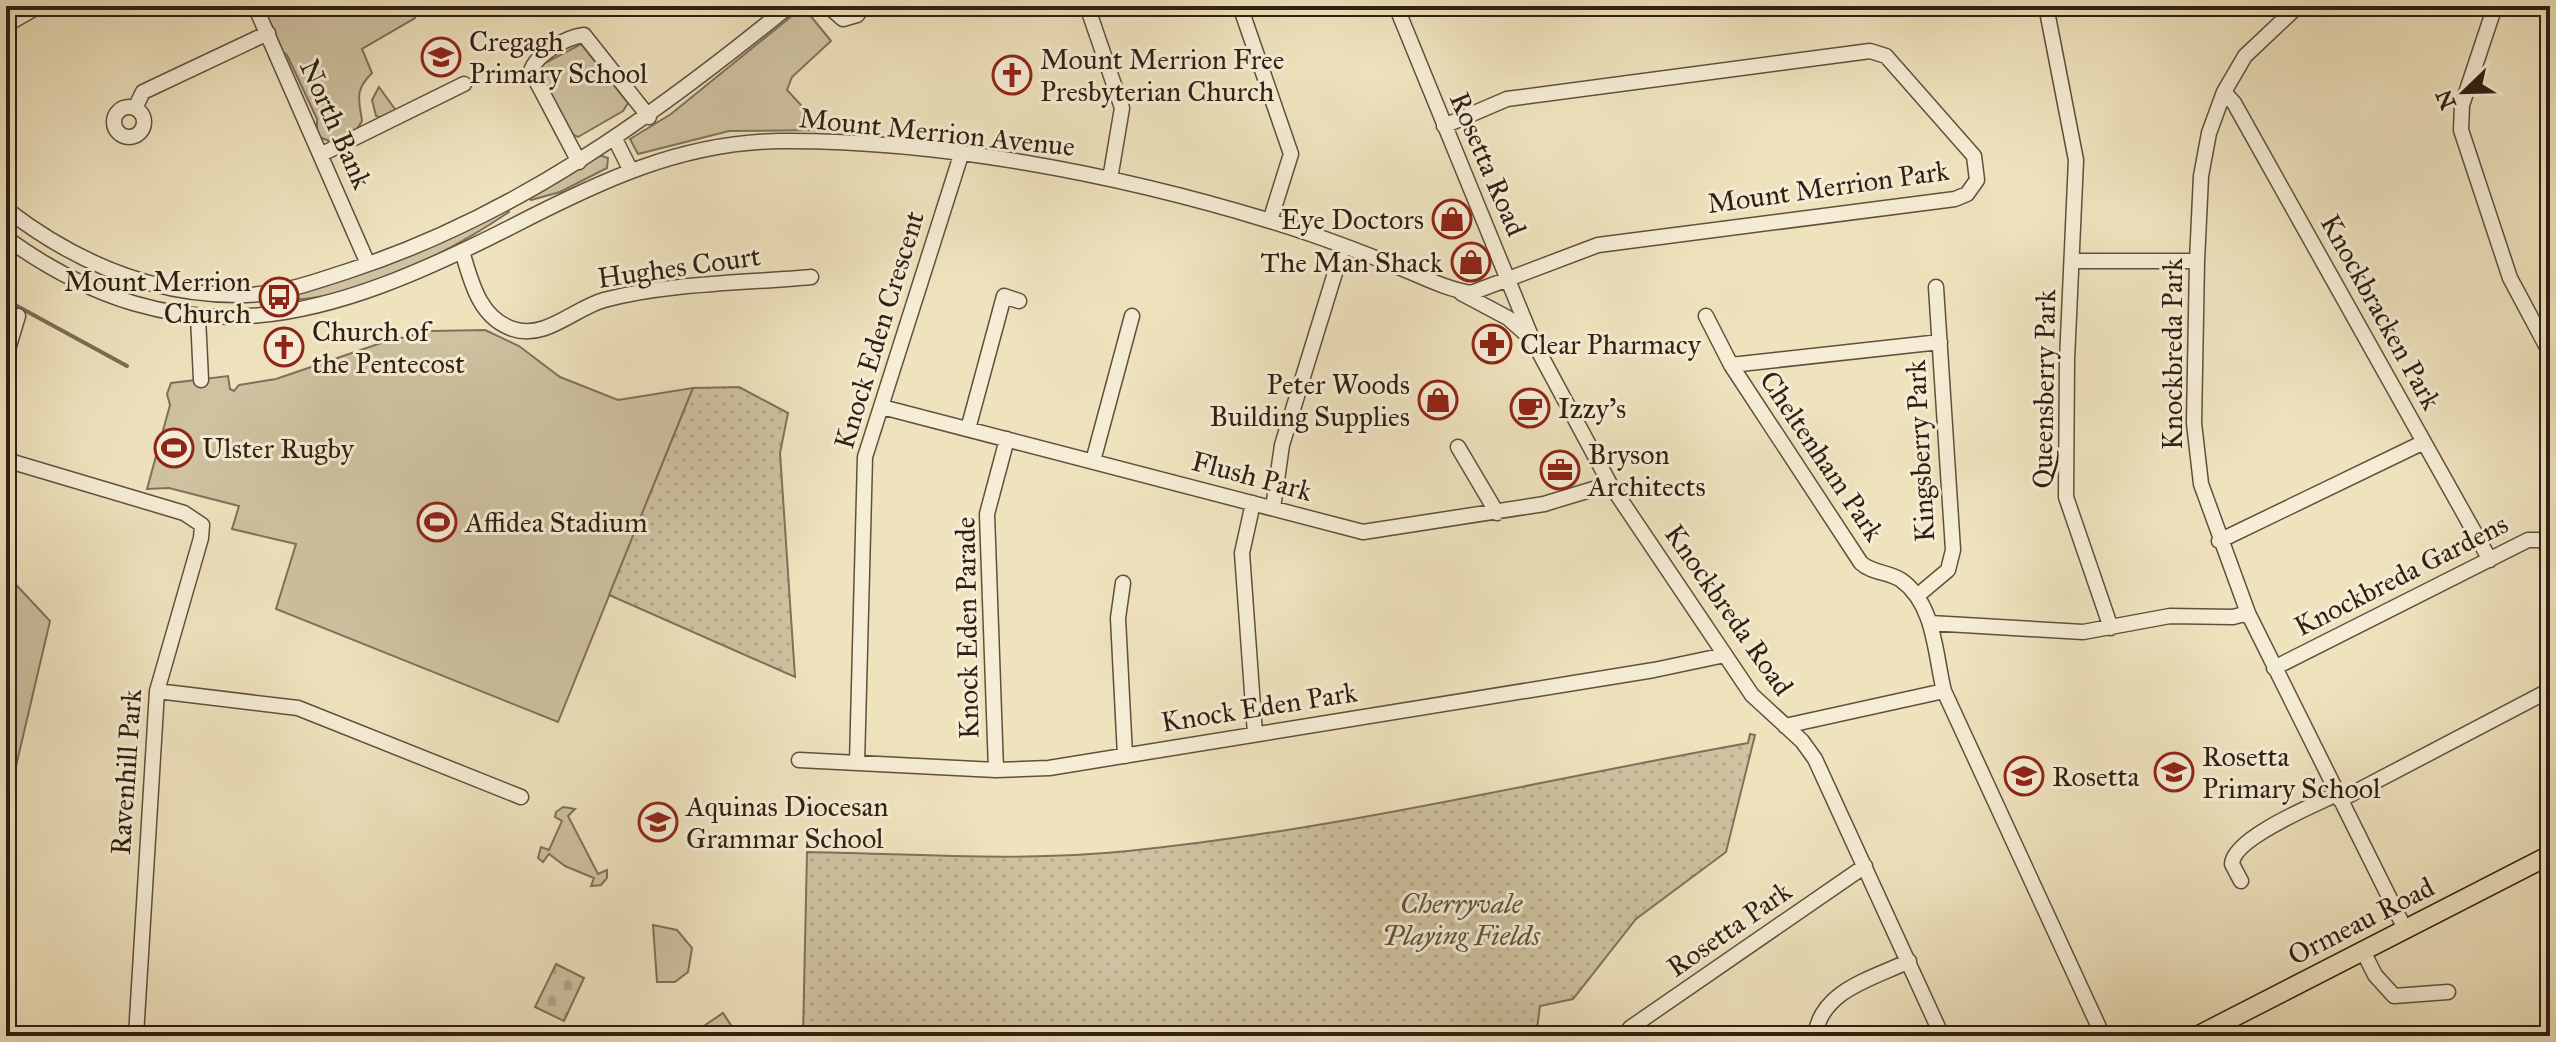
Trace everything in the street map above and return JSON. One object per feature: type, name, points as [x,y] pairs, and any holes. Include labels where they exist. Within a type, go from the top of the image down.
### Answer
[{"type":"main road","name":"Ormeau Road","points":[[2209,1033],[2549,857]]},
{"type":"street","points":[[6,25],[39,6]]},
{"type":"street","name":"North Bank","points":[[255,6],[368,264]]},
{"type":"street","points":[[6,209],[85,259],[116,273],[173,290],[212,295],[261,293],[308,284],[368,264],[462,223],[579,162],[649,117],[789,6]]},
{"type":"street","points":[[828,6],[843,19],[857,15],[863,6]]},
{"type":"street","points":[[1087,6],[1122,108],[1110,179]]},
{"type":"street","points":[[1240,6],[1291,154],[1270,221]]},
{"type":"street","name":"Rosetta Road","points":[[1396,6],[1533,341]]},
{"type":"street","name":"Queensberry Park","points":[[2046,6],[2073,139],[2075,191],[2066,497],[2111,628]]},
{"type":"street","name":"Knockbreda Park","points":[[2298,6],[2245,56],[2224,92],[2209,133],[2201,176],[2197,261],[2194,423],[2201,484],[2219,541],[2248,613],[2405,929]]},
{"type":"street","points":[[2495,6],[2462,105],[2461,130],[2510,278],[2550,353]]},
{"type":"street","points":[[135,108],[143,92],[268,33]]},
{"type":"street","points":[[579,162],[531,71],[539,58],[574,36],[584,35],[649,117]]},
{"type":"street","name":"Mount Merrion Park","points":[[1444,126],[1507,99],[1870,51],[1879,52],[1894,64],[1974,156],[1978,168],[1975,187],[1955,199],[1598,245],[1508,280]]},
{"type":"street","points":[[322,154],[464,84]]},
{"type":"street","name":"Knockbracken Park","points":[[2224,92],[2241,116],[2490,560]]},
{"type":"street","points":[[615,139],[630,169]]},
{"type":"street","name":"Mount Merrion Avenue","points":[[6,238],[49,267],[108,295],[147,309],[198,317],[241,319],[303,309],[375,287],[462,251],[630,169],[700,150],[777,141],[961,155],[1110,179],[1270,221],[1457,291],[1480,292],[1508,280]]},
{"type":"street","name":"Knock Eden Crescent","points":[[857,763],[863,473],[961,155]]},
{"type":"street","points":[[1273,508],[1282,445],[1343,247]]},
{"type":"street","name":"Hughes Court","points":[[462,251],[479,299],[488,313],[501,323],[526,332],[545,328],[586,307],[620,296],[811,277]]},
{"type":"street","points":[[2072,261],[2197,261]]},
{"type":"street","name":"Kingsberry Park","points":[[1917,596],[1948,570],[1953,550],[1936,287]]},
{"type":"street","points":[[1457,291],[1508,318],[1533,341]]},
{"type":"street","points":[[968,429],[1004,296],[1019,301]]},
{"type":"street","points":[[6,356],[18,316]]},
{"type":"street","points":[[1093,461],[1132,316]]},
{"type":"street","name":"Cheltenham Park","points":[[1706,316],[1731,365],[1861,563],[1868,569],[1897,578],[1917,596]]},
{"type":"street","points":[[198,317],[201,380]]},
{"type":"street","name":"Knockbreda Road","points":[[1533,341],[1610,484],[1752,695],[1785,726],[1944,691]]},
{"type":"street","points":[[1731,365],[1940,342]]},
{"type":"street","name":"Flush Park","points":[[882,407],[1363,532],[1377,533],[1544,504],[1610,484]]},
{"type":"street","name":"Knock Eden Parade","points":[[996,770],[987,514],[1007,439]]},
{"type":"street","points":[[2219,541],[2424,442]]},
{"type":"street","points":[[1458,447],[1497,513]]},
{"type":"street","name":"Ravenhill Park","points":[[6,460],[199,520],[201,538],[157,691],[136,1036]]},
{"type":"street","points":[[1253,503],[1242,553],[1255,734]]},
{"type":"street","name":"Knockbreda Gardens","points":[[2274,668],[2535,538],[2550,550]]},
{"type":"street","points":[[1123,583],[1118,618],[1125,756]]},
{"type":"street","points":[[1917,596],[1930,623],[1944,691],[2103,1036]]},
{"type":"street","points":[[1930,623],[2083,632],[2170,616],[2233,617],[2248,613]]},
{"type":"street","name":"Knock Eden Park","points":[[799,760],[996,770],[1049,768],[1725,655]]},
{"type":"street","points":[[2241,881],[2232,864],[2236,852],[2268,829],[2339,797],[2550,690]]},
{"type":"street","points":[[157,691],[298,708],[521,797]]},
{"type":"street","points":[[1785,726],[1815,759],[1942,1036]]},
{"type":"street","name":"Rosetta Park","points":[[1626,1036],[1630,1028],[1865,866]]},
{"type":"street","points":[[2363,951],[2375,975],[2394,996],[2424,987],[2448,992]]},
{"type":"street","points":[[1815,1036],[1820,1014],[1836,996],[1909,961]]},
{"type":"green space","points":[[263,6],[417,6],[411,10],[415,18],[362,49],[372,73],[360,90],[362,121],[348,136],[335,141],[317,134],[317,119],[287,55],[269,33]]},
{"type":"green space","points":[[804,6],[816,6],[809,14],[831,41],[792,77],[787,90],[824,130],[729,131],[638,154],[630,139],[671,114]]},
{"type":"green space","points":[[581,44],[628,103],[623,111],[578,137],[569,133],[539,72],[543,64]]},
{"type":"green space","points":[[379,87],[397,112],[383,118],[376,116],[372,100]]},
{"type":"green space","points":[[599,155],[608,158],[607,168],[560,192],[531,200],[528,196]]},
{"type":"green space","points":[[506,207],[509,212],[485,227],[402,271],[343,291],[286,300],[285,296]]},
{"type":"green space","name":"Affidea Stadium","points":[[485,330],[519,346],[560,377],[618,400],[693,388],[558,722],[276,609],[296,544],[232,529],[239,506],[169,488],[147,489],[170,405],[167,394],[171,383],[228,376],[230,389],[234,391],[239,385],[276,379],[384,342],[431,331]]},
{"type":"green space","points":[[739,387],[788,413],[780,453],[795,677],[609,595],[693,388]]},
{"type":"green space","points":[[6,574],[50,621],[6,809]]},
{"type":"green space","name":"Cherryvale Playing Fields","points":[[1750,734],[1755,735],[1726,852],[1636,919],[1573,999],[1540,1006],[1536,1036],[803,1036],[807,852],[1048,856],[1206,842],[1362,817],[1748,743]]},
{"type":"green space","points":[[563,807],[575,809],[568,816],[598,874],[607,870],[607,878],[601,885],[591,886],[594,878],[565,866],[549,854],[543,862],[538,858],[541,847],[549,850],[562,821],[555,817],[556,812]]},
{"type":"green space","points":[[653,925],[677,930],[692,948],[688,972],[675,982],[657,982]]},
{"type":"green space","points":[[556,964],[584,978],[564,1021],[535,1007]]},
{"type":"green space","points":[[723,1013],[738,1036],[689,1036]]},
{"type":"waterway","points":[[6,300],[127,366]]},
{"type":"place","name":"Cregagh Primary School","points":[[441,57]]},
{"type":"place","name":"Mount Merrion Free Presbyterian Church","points":[[1012,75]]},
{"type":"place","name":"Eye Doctors","points":[[1452,219]]},
{"type":"place","name":"The Man Shack","points":[[1471,262]]},
{"type":"place","name":"Mount Merrion Church","points":[[279,297]]},
{"type":"place","name":"Clear Pharmacy","points":[[1492,344]]},
{"type":"place","name":"Church of the Pentecost","points":[[284,347]]},
{"type":"place","name":"Peter Woods Building Supplies","points":[[1438,400]]},
{"type":"place","name":"Izzy's","points":[[1530,408]]},
{"type":"place","name":"Ulster Rugby","points":[[174,448]]},
{"type":"place","name":"Bryson Architects","points":[[1560,470]]},
{"type":"place","name":"Affidea Stadium","points":[[437,522]]},
{"type":"place","name":"Rosetta Primary School","points":[[2174,772]]},
{"type":"place","name":"Rosetta","points":[[2024,776]]},
{"type":"place","name":"Aquinas Diocesan Grammar School","points":[[658,822]]}]
